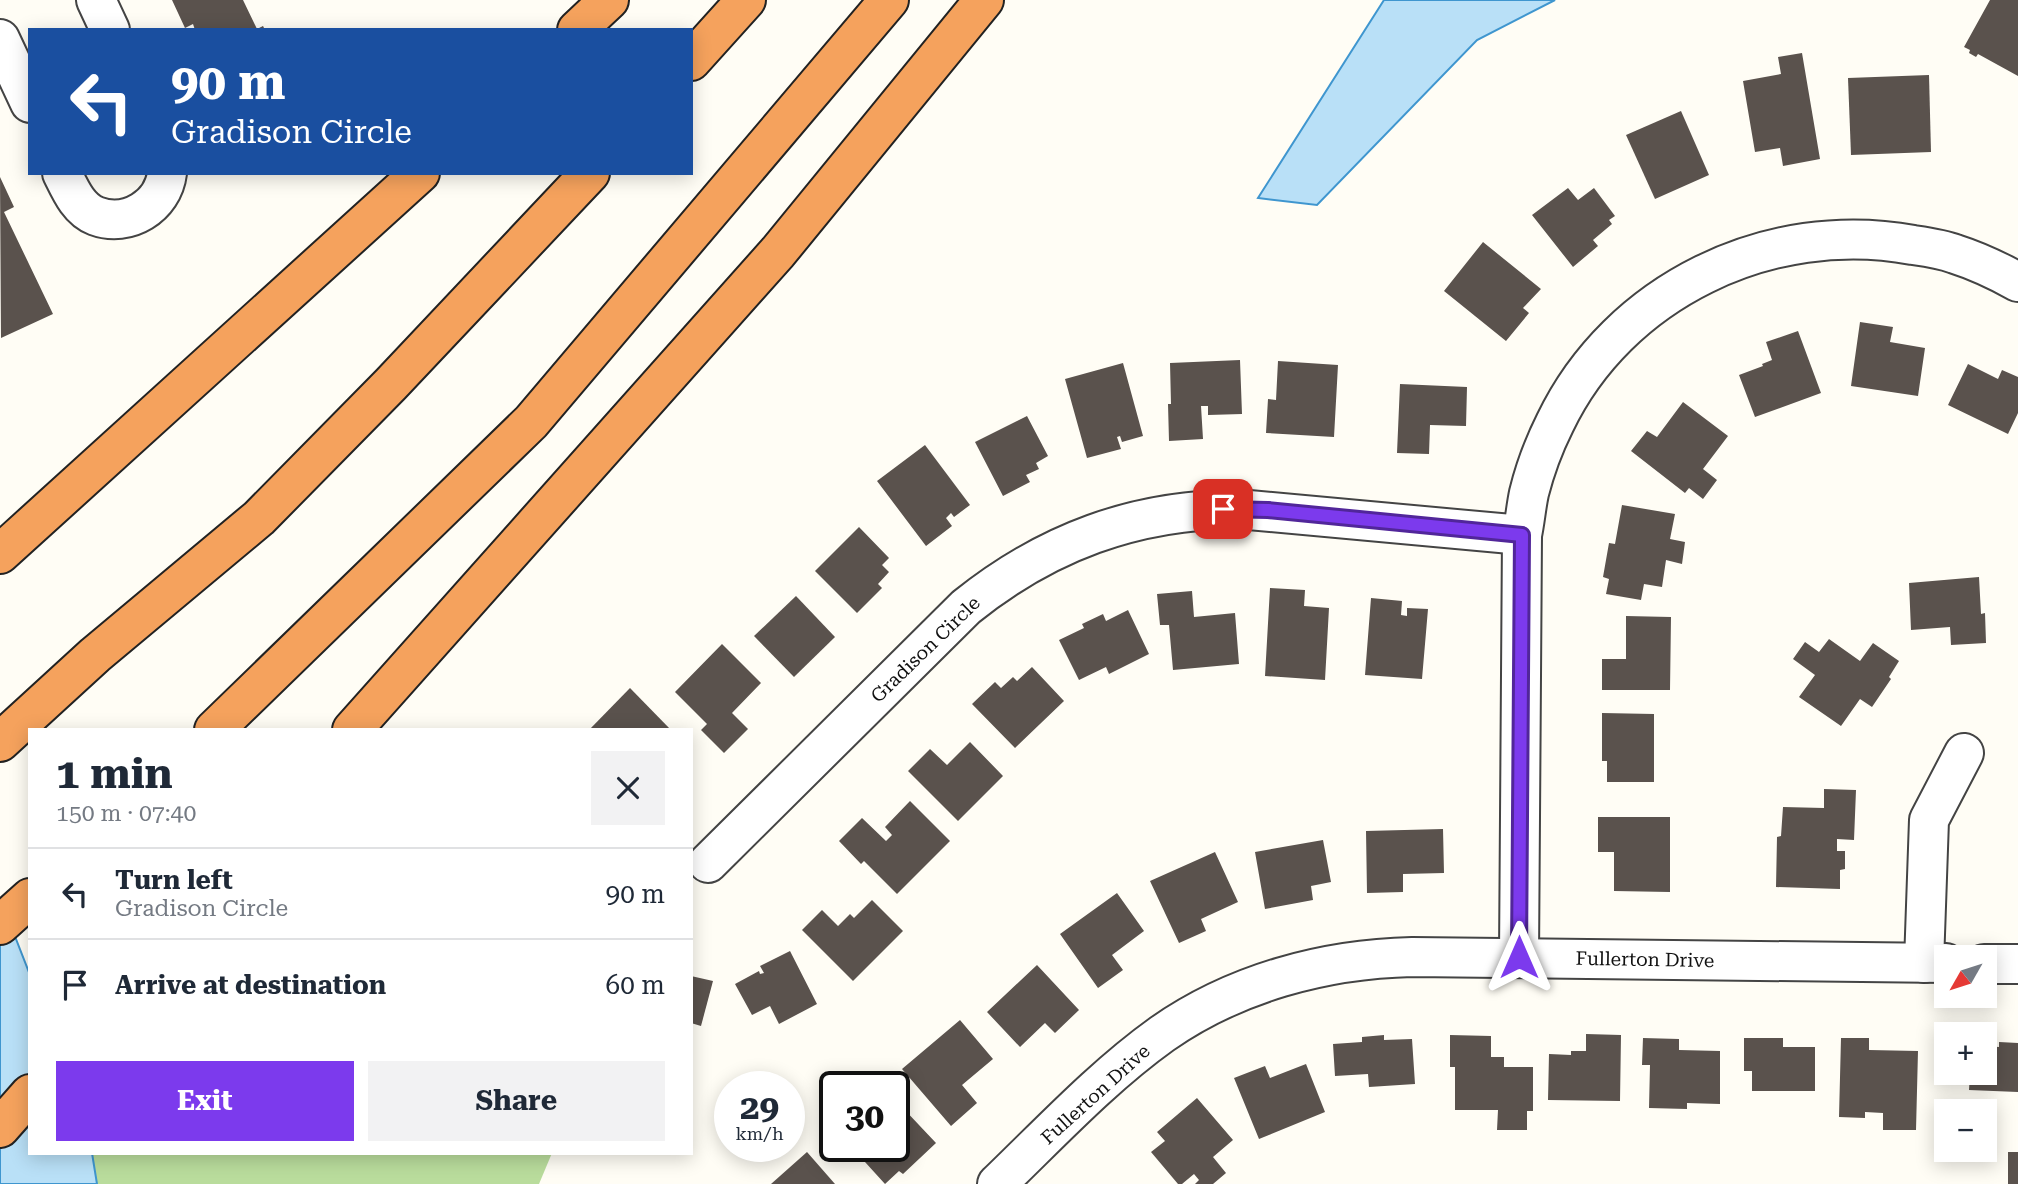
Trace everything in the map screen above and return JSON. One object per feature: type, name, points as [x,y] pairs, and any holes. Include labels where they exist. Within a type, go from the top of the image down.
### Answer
[{"type":"highway","points":[[579,28],[609,0]]},
{"type":"highway","points":[[693,59],[746,0]]},
{"type":"highway","points":[[216,728],[531,422],[888,0]]},
{"type":"highway","points":[[354,728],[778,252],[984,0]]},
{"type":"highway","points":[[0,554],[418,175]]},
{"type":"highway","points":[[0,742],[95,656],[259,518],[391,384],[588,175]]},
{"type":"highway","points":[[0,925],[28,900]]},
{"type":"highway","points":[[0,1128],[28,1096]]},
{"type":"street","points":[[96,0],[109,28]]},
{"type":"street","points":[[0,39],[28,99]]},
{"type":"street","points":[[63,175],[81,206],[95,216],[117,220],[144,212],[161,194],[167,175]]},
{"type":"street","points":[[1519,957],[1522,535],[1530,491],[1543,450],[1555,423],[1594,361],[1634,320],[1671,292],[1702,274],[1751,254],[1794,243],[1866,239],[1896,241],[2014,268]]},
{"type":"street","name":"Gradison Circle","points":[[708,863],[961,612],[988,589],[1026,564],[1065,544],[1093,533],[1151,517],[1209,509],[1238,509],[1522,535]]},
{"type":"street","points":[[1934,945],[1929,820],[1964,752]]},
{"type":"street","name":"Fullerton Drive","points":[[997,1184],[1139,1051],[1185,1020],[1241,991],[1296,972],[1354,960],[1412,957],[1934,963]]},
{"type":"street","points":[[1997,964],[2018,964]]},
{"type":"green space","points":[[92,1155],[551,1155],[539,1184],[97,1184]]},
{"type":"water","points":[[1384,0],[1555,0],[1477,40],[1317,205],[1258,198]]},
{"type":"water","points":[[0,898],[28,970],[28,1155],[92,1155],[97,1184],[0,1184]]},
{"type":"building","points":[[172,0],[243,0],[257,28],[194,28],[193,24],[185,28]]},
{"type":"building","points":[[1990,0],[2018,0],[2018,76],[1978,54],[1976,57],[1964,47]]},
{"type":"building","points":[[1802,53],[1820,159],[1783,166],[1780,148],[1755,152],[1743,81],[1781,74],[1778,57]]},
{"type":"building","points":[[1929,75],[1931,152],[1851,155],[1848,78]]},
{"type":"building","points":[[1681,111],[1709,175],[1655,199],[1626,135]]},
{"type":"building","points":[[0,177],[14,207],[4,212],[53,314],[1,338]]},
{"type":"building","points":[[1568,188],[1578,200],[1594,188],[1615,216],[1609,220],[1612,224],[1593,240],[1598,246],[1573,267],[1532,215]]},
{"type":"building","points":[[1483,242],[1541,289],[1523,308],[1529,313],[1506,341],[1444,291]]},
{"type":"building","points":[[1860,322],[1893,327],[1890,342],[1925,348],[1918,396],[1851,386]]},
{"type":"building","points":[[1798,331],[1821,393],[1755,417],[1739,375],[1772,360],[1766,342]]},
{"type":"building","points":[[1240,360],[1242,414],[1208,415],[1208,406],[1201,406],[1203,439],[1169,441],[1170,363]]},
{"type":"building","points":[[1278,361],[1338,365],[1334,437],[1266,433],[1268,399],[1276,400]]},
{"type":"building","points":[[1123,363],[1143,436],[1122,442],[1120,436],[1117,437],[1121,449],[1087,458],[1065,379]]},
{"type":"building","points":[[1968,364],[1998,379],[2002,370],[2018,377],[2018,413],[2008,434],[1948,405]]},
{"type":"building","points":[[1400,384],[1467,387],[1466,426],[1430,425],[1429,454],[1397,453]]},
{"type":"building","points":[[1683,402],[1728,436],[1703,469],[1717,480],[1703,499],[1689,488],[1685,493],[1631,451],[1647,431],[1657,437]]},
{"type":"building","points":[[1027,416],[1048,456],[1036,463],[1039,469],[1026,475],[1030,482],[1003,496],[975,442]]},
{"type":"building","points":[[925,445],[970,505],[954,517],[951,513],[946,518],[952,526],[926,546],[877,481]]},
{"type":"building","points":[[1622,505],[1675,514],[1670,539],[1685,542],[1682,564],[1666,560],[1662,587],[1644,584],[1641,600],[1606,594],[1609,579],[1603,577],[1609,543],[1615,544]]},
{"type":"building","points":[[859,527],[889,558],[882,565],[889,572],[878,584],[882,588],[857,613],[815,571]]},
{"type":"building","points":[[1979,577],[1981,614],[1985,613],[1986,643],[1951,645],[1950,627],[1911,630],[1909,583]]},
{"type":"building","points":[[1270,588],[1305,590],[1304,606],[1329,608],[1325,680],[1265,676]]},
{"type":"building","points":[[1192,591],[1194,617],[1235,613],[1239,664],[1173,670],[1169,625],[1160,625],[1157,594]]},
{"type":"building","points":[[796,596],[835,637],[794,677],[754,636]]},
{"type":"building","points":[[1371,598],[1402,601],[1401,615],[1407,616],[1407,608],[1428,609],[1422,679],[1365,675]]},
{"type":"building","points":[[1128,610],[1149,654],[1109,674],[1106,667],[1079,680],[1059,640],[1084,628],[1082,624],[1103,614],[1106,621]]},
{"type":"building","points":[[1626,616],[1671,617],[1670,690],[1602,690],[1602,659],[1626,659]]},
{"type":"building","points":[[1829,639],[1860,661],[1873,643],[1899,661],[1889,677],[1891,679],[1872,707],[1860,699],[1841,726],[1799,697],[1815,675],[1793,659],[1805,642],[1819,652]]},
{"type":"building","points":[[722,644],[761,683],[732,713],[748,729],[724,753],[701,730],[707,724],[675,692]]},
{"type":"building","points":[[1032,667],[1064,701],[1015,748],[972,704],[995,682],[1001,688],[1013,677],[1017,681]]},
{"type":"building","points":[[630,688],[669,728],[591,728]]},
{"type":"building","points":[[1602,713],[1654,714],[1654,782],[1607,782],[1607,761],[1602,761]]},
{"type":"building","points":[[970,742],[1003,776],[958,821],[908,771],[930,749],[947,765]]},
{"type":"building","points":[[1824,789],[1856,790],[1854,840],[1837,839],[1837,851],[1845,851],[1845,869],[1840,870],[1840,889],[1776,887],[1777,837],[1781,836],[1783,807],[1824,808]]},
{"type":"building","points":[[910,801],[950,841],[897,894],[864,861],[861,864],[839,841],[862,818],[886,841],[892,835],[885,827]]},
{"type":"building","points":[[1598,817],[1670,817],[1670,892],[1614,891],[1614,852],[1598,852]]},
{"type":"building","points":[[1443,829],[1444,873],[1403,874],[1403,892],[1367,893],[1366,831]]},
{"type":"building","points":[[1323,840],[1331,882],[1311,886],[1313,900],[1265,909],[1255,852]]},
{"type":"building","points":[[1215,852],[1238,902],[1201,919],[1206,931],[1179,943],[1150,881]]},
{"type":"building","points":[[1117,893],[1144,931],[1112,955],[1123,970],[1098,988],[1060,934]]},
{"type":"building","points":[[872,900],[903,931],[853,981],[802,930],[822,910],[838,926],[850,914],[854,918]]},
{"type":"building","points":[[790,951],[817,1004],[779,1024],[770,1006],[752,1015],[735,984],[759,971],[760,974],[764,973],[760,966]]},
{"type":"building","points":[[1037,965],[1079,1010],[1055,1033],[1045,1023],[1020,1047],[987,1012]]},
{"type":"building","points":[[693,976],[713,981],[701,1026],[693,1024]]},
{"type":"building","points":[[960,1020],[993,1059],[962,1085],[977,1103],[951,1126],[910,1078],[910,1071],[902,1069]]},
{"type":"building","points":[[1586,1034],[1621,1035],[1620,1101],[1548,1100],[1549,1054],[1571,1055],[1571,1051],[1586,1051]]},
{"type":"building","points":[[1384,1035],[1384,1040],[1412,1039],[1415,1084],[1369,1087],[1368,1074],[1335,1076],[1333,1044],[1362,1042],[1362,1037]]},
{"type":"building","points":[[1450,1035],[1491,1036],[1491,1057],[1504,1057],[1504,1067],[1533,1067],[1533,1111],[1527,1111],[1527,1130],[1497,1130],[1498,1110],[1455,1110],[1455,1067],[1450,1067]]},
{"type":"building","points":[[1643,1038],[1679,1039],[1679,1050],[1720,1051],[1720,1104],[1687,1103],[1687,1109],[1649,1108],[1650,1065],[1642,1065]]},
{"type":"building","points":[[1744,1038],[1783,1038],[1783,1047],[1815,1047],[1815,1091],[1752,1091],[1752,1071],[1744,1071]]},
{"type":"building","points":[[1841,1038],[1869,1038],[1869,1050],[1918,1051],[1916,1130],[1883,1130],[1883,1113],[1865,1112],[1865,1118],[1839,1117]]},
{"type":"building","points":[[1999,1042],[2018,1043],[2018,1092],[1969,1090],[1969,1085],[1997,1085]]},
{"type":"building","points":[[1306,1064],[1325,1112],[1259,1139],[1234,1078],[1265,1066],[1270,1078]]},
{"type":"building","points":[[1197,1098],[1233,1140],[1213,1157],[1226,1173],[1213,1184],[1195,1184],[1199,1180],[1194,1174],[1182,1184],[1178,1184],[1151,1152],[1165,1141],[1157,1132]]},
{"type":"building","points":[[910,1115],[936,1143],[903,1174],[899,1171],[885,1184],[865,1162],[910,1162]]},
{"type":"building","points":[[807,1152],[835,1184],[771,1184],[796,1162],[805,1162]]},
{"type":"building","points":[[2008,1152],[2018,1152],[2018,1184],[2008,1184]]},
{"type":"route","points":[[1223,509],[1268,510],[1522,535],[1519,957]]}]
